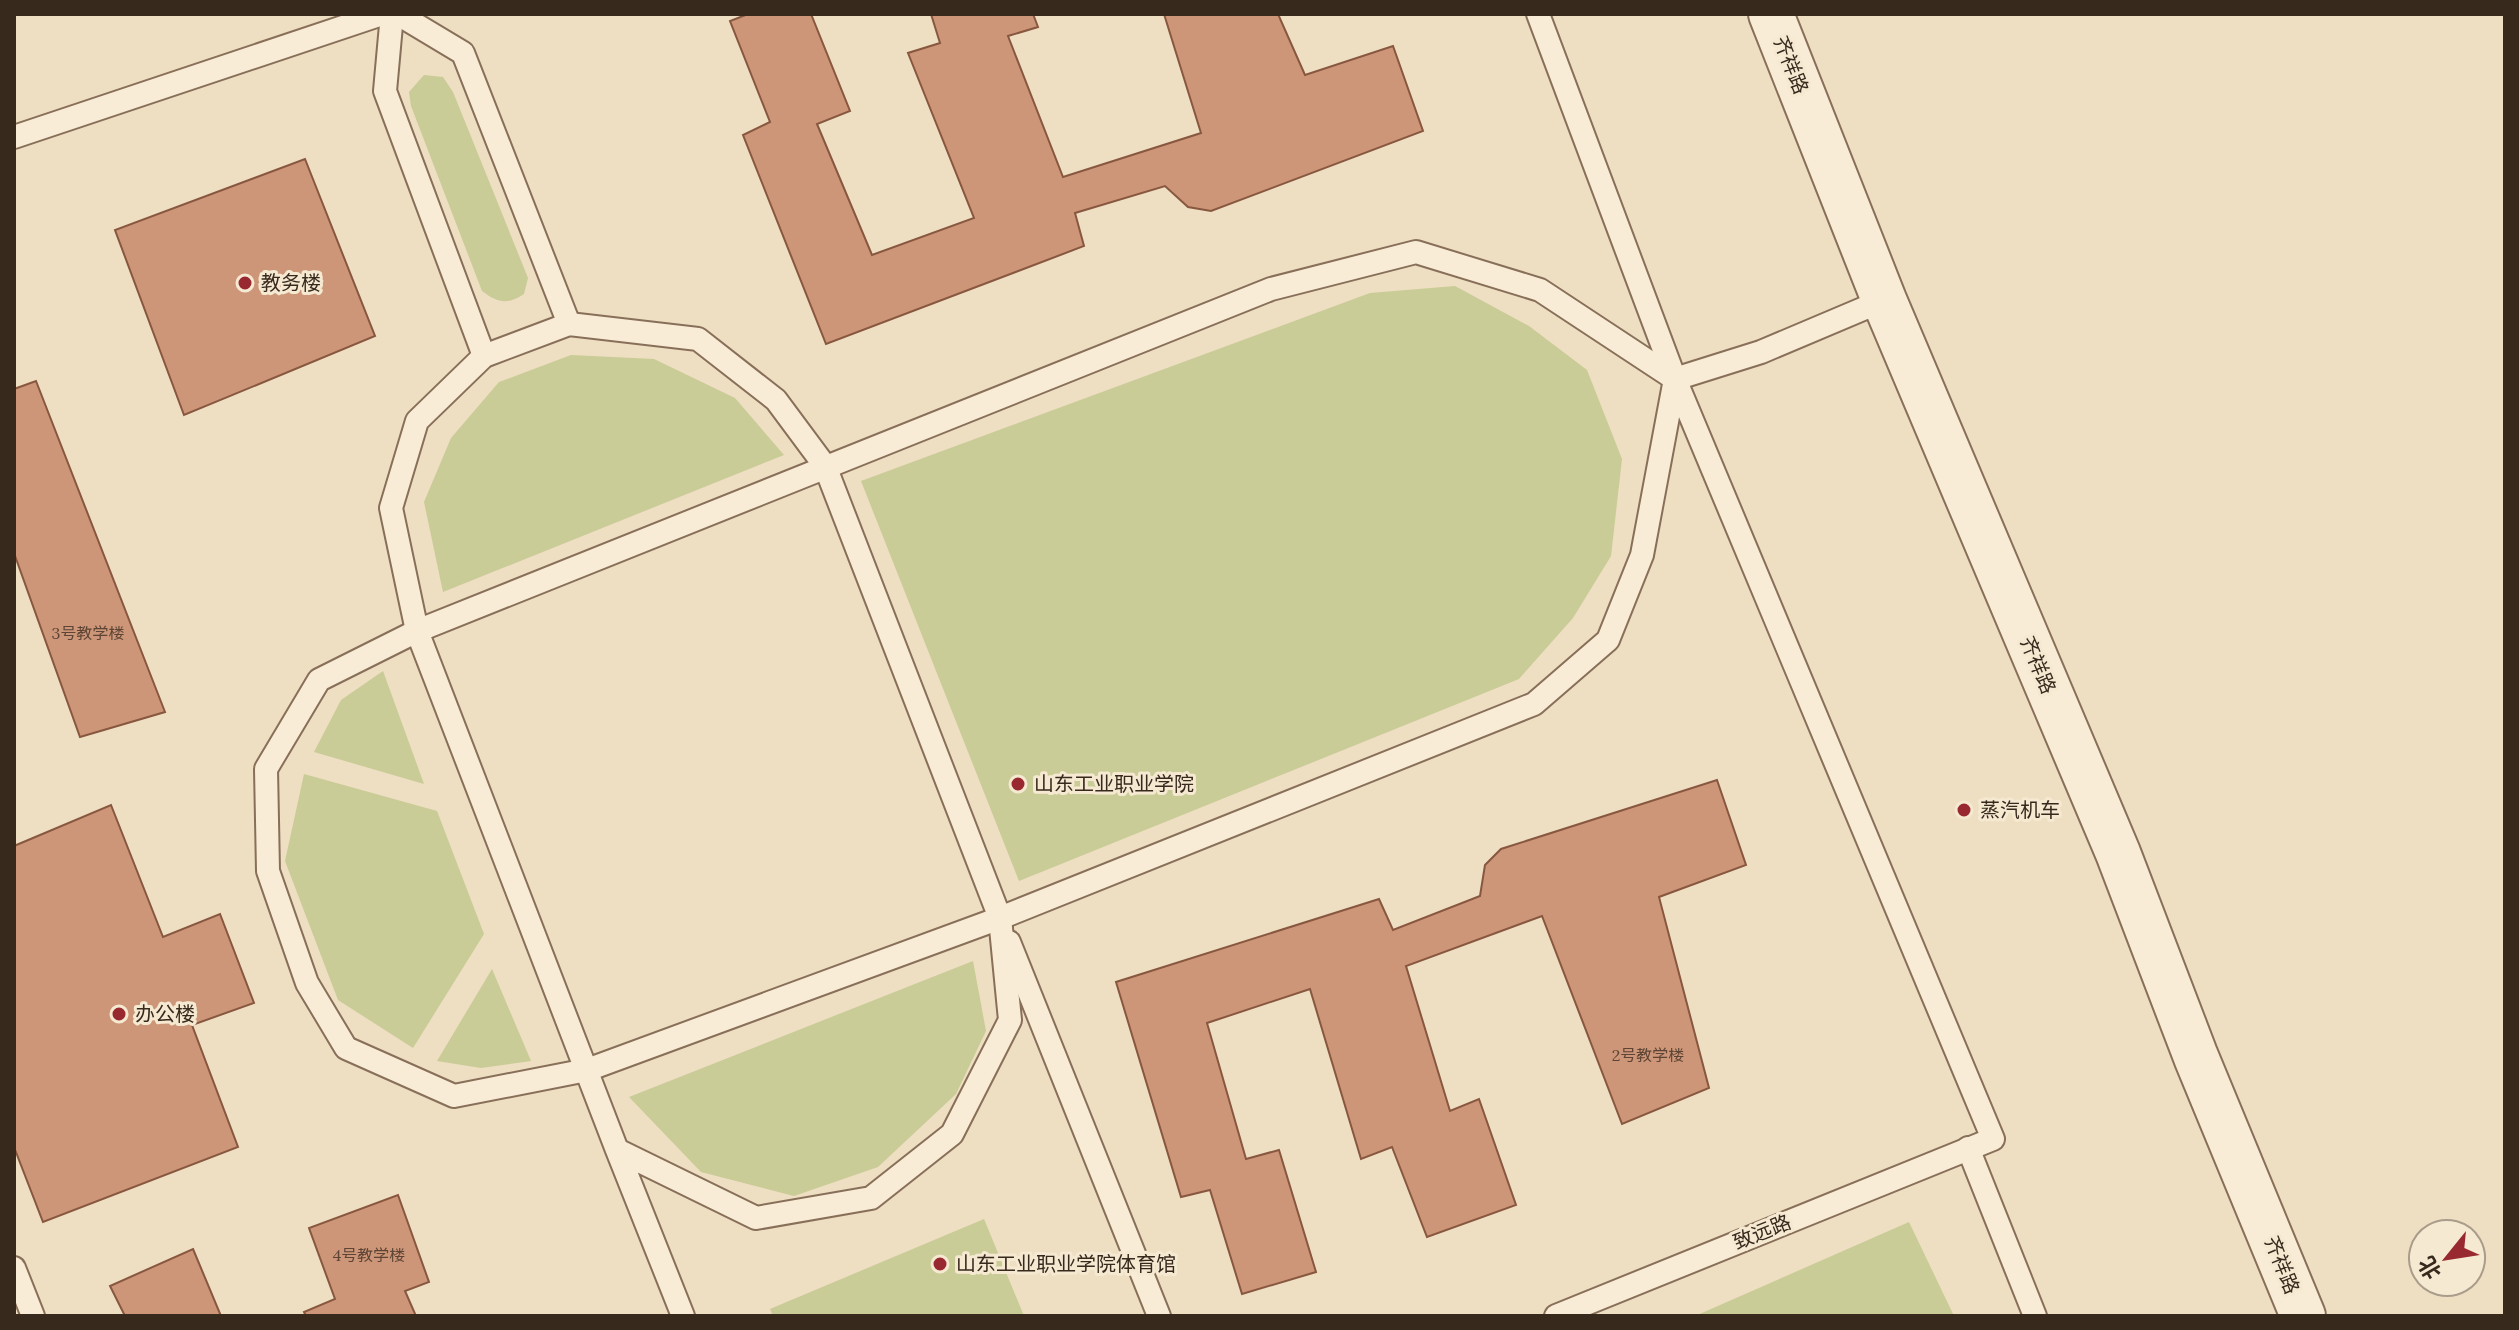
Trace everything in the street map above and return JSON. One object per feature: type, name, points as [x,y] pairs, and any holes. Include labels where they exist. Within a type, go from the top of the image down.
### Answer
[{"type":"street","name":"齐祥路","points":[[1771,14],[1884,300],[2118,853],[2196,1057],[2303,1316]]},
{"type":"lane","points":[[14,137],[382,14]]},
{"type":"lane","points":[[484,356],[385,91],[395,14],[463,53],[569,324]]},
{"type":"lane","points":[[1538,14],[1675,379],[1993,1139],[1968,1148],[2035,1316]]},
{"type":"lane","points":[[1416,252],[1540,290],[1675,379],[1642,555],[1608,640],[1534,704],[1000,918],[587,1070],[454,1096],[346,1048],[307,983],[268,871],[266,769],[319,680],[417,631],[1271,289],[1416,252]]},
{"type":"lane","points":[[1675,379],[1761,352],[1884,300]]},
{"type":"lane","points":[[683,1316],[417,631],[391,508],[417,421],[484,356],[569,324],[698,339],[776,400],[825,466],[1000,918],[1159,1316]]},
{"type":"lane","points":[[617,1150],[756,1218],[871,1198],[952,1134],[1010,1020],[1000,918]]},
{"type":"lane","name":"致远路","points":[[1556,1316],[1968,1148]]},
{"type":"lane","points":[[14,1268],[33,1316]]},
{"type":"green space","points":[[424,75],[443,77],[453,92],[528,278],[524,294],[513,300],[498,300],[482,291],[411,106],[409,92]]},
{"type":"green space","points":[[1455,286],[1529,326],[1587,370],[1622,459],[1611,556],[1573,618],[1519,679],[1019,881],[861,481],[1370,293]]},
{"type":"green space","points":[[571,355],[654,359],[735,398],[784,455],[443,592],[424,502],[451,438],[499,382]]},
{"type":"green space","points":[[383,671],[424,784],[314,752],[341,700]]},
{"type":"green space","points":[[304,774],[437,811],[484,934],[413,1048],[338,1000],[285,861]]},
{"type":"green space","points":[[973,961],[986,1031],[956,1094],[878,1167],[794,1196],[701,1172],[629,1097]]},
{"type":"green space","points":[[492,969],[531,1061],[481,1068],[437,1061]]},
{"type":"green space","name":"山东工业职业学院体育馆","points":[[984,1219],[1024,1316],[773,1316],[770,1309]]},
{"type":"green space","points":[[1909,1222],[1954,1316],[1695,1316]]},
{"type":"building","points":[[748,14],[811,14],[850,111],[817,124],[872,255],[974,218],[908,53],[940,43],[931,14],[1033,14],[1038,27],[1008,36],[1063,177],[1201,133],[1164,14],[1278,14],[1305,75],[1393,46],[1423,131],[1211,211],[1188,207],[1165,186],[1075,213],[1084,246],[826,344],[743,135],[770,122],[730,21]]},
{"type":"building","name":"教务楼","points":[[305,159],[375,336],[184,415],[115,230]]},
{"type":"building","points":[[36,381],[165,712],[80,737],[14,553],[14,389]]},
{"type":"building","points":[[1717,780],[1746,865],[1659,897],[1709,1088],[1622,1124],[1542,916],[1406,966],[1450,1111],[1479,1099],[1516,1205],[1427,1237],[1392,1147],[1361,1159],[1310,989],[1207,1023],[1246,1159],[1279,1150],[1316,1272],[1242,1294],[1210,1190],[1181,1197],[1116,982],[1379,899],[1393,930],[1480,896],[1485,865],[1501,849]]},
{"type":"building","name":"办公楼","points":[[111,805],[163,937],[220,914],[254,1003],[192,1025],[238,1147],[43,1222],[14,1147],[14,846]]},
{"type":"building","points":[[398,1195],[429,1282],[405,1291],[416,1316],[306,1316],[304,1312],[335,1299],[309,1228]]},
{"type":"building","points":[[193,1249],[221,1316],[125,1316],[110,1286]]},
{"type":"place","name":"教务楼","points":[[245,283]]},
{"type":"place","name":"山东工业职业学院","points":[[1018,784]]},
{"type":"place","name":"蒸汽机车","points":[[1964,810]]},
{"type":"place","name":"办公楼","points":[[119,1014]]},
{"type":"place","name":"山东工业职业学院体育馆","points":[[940,1264]]}]
